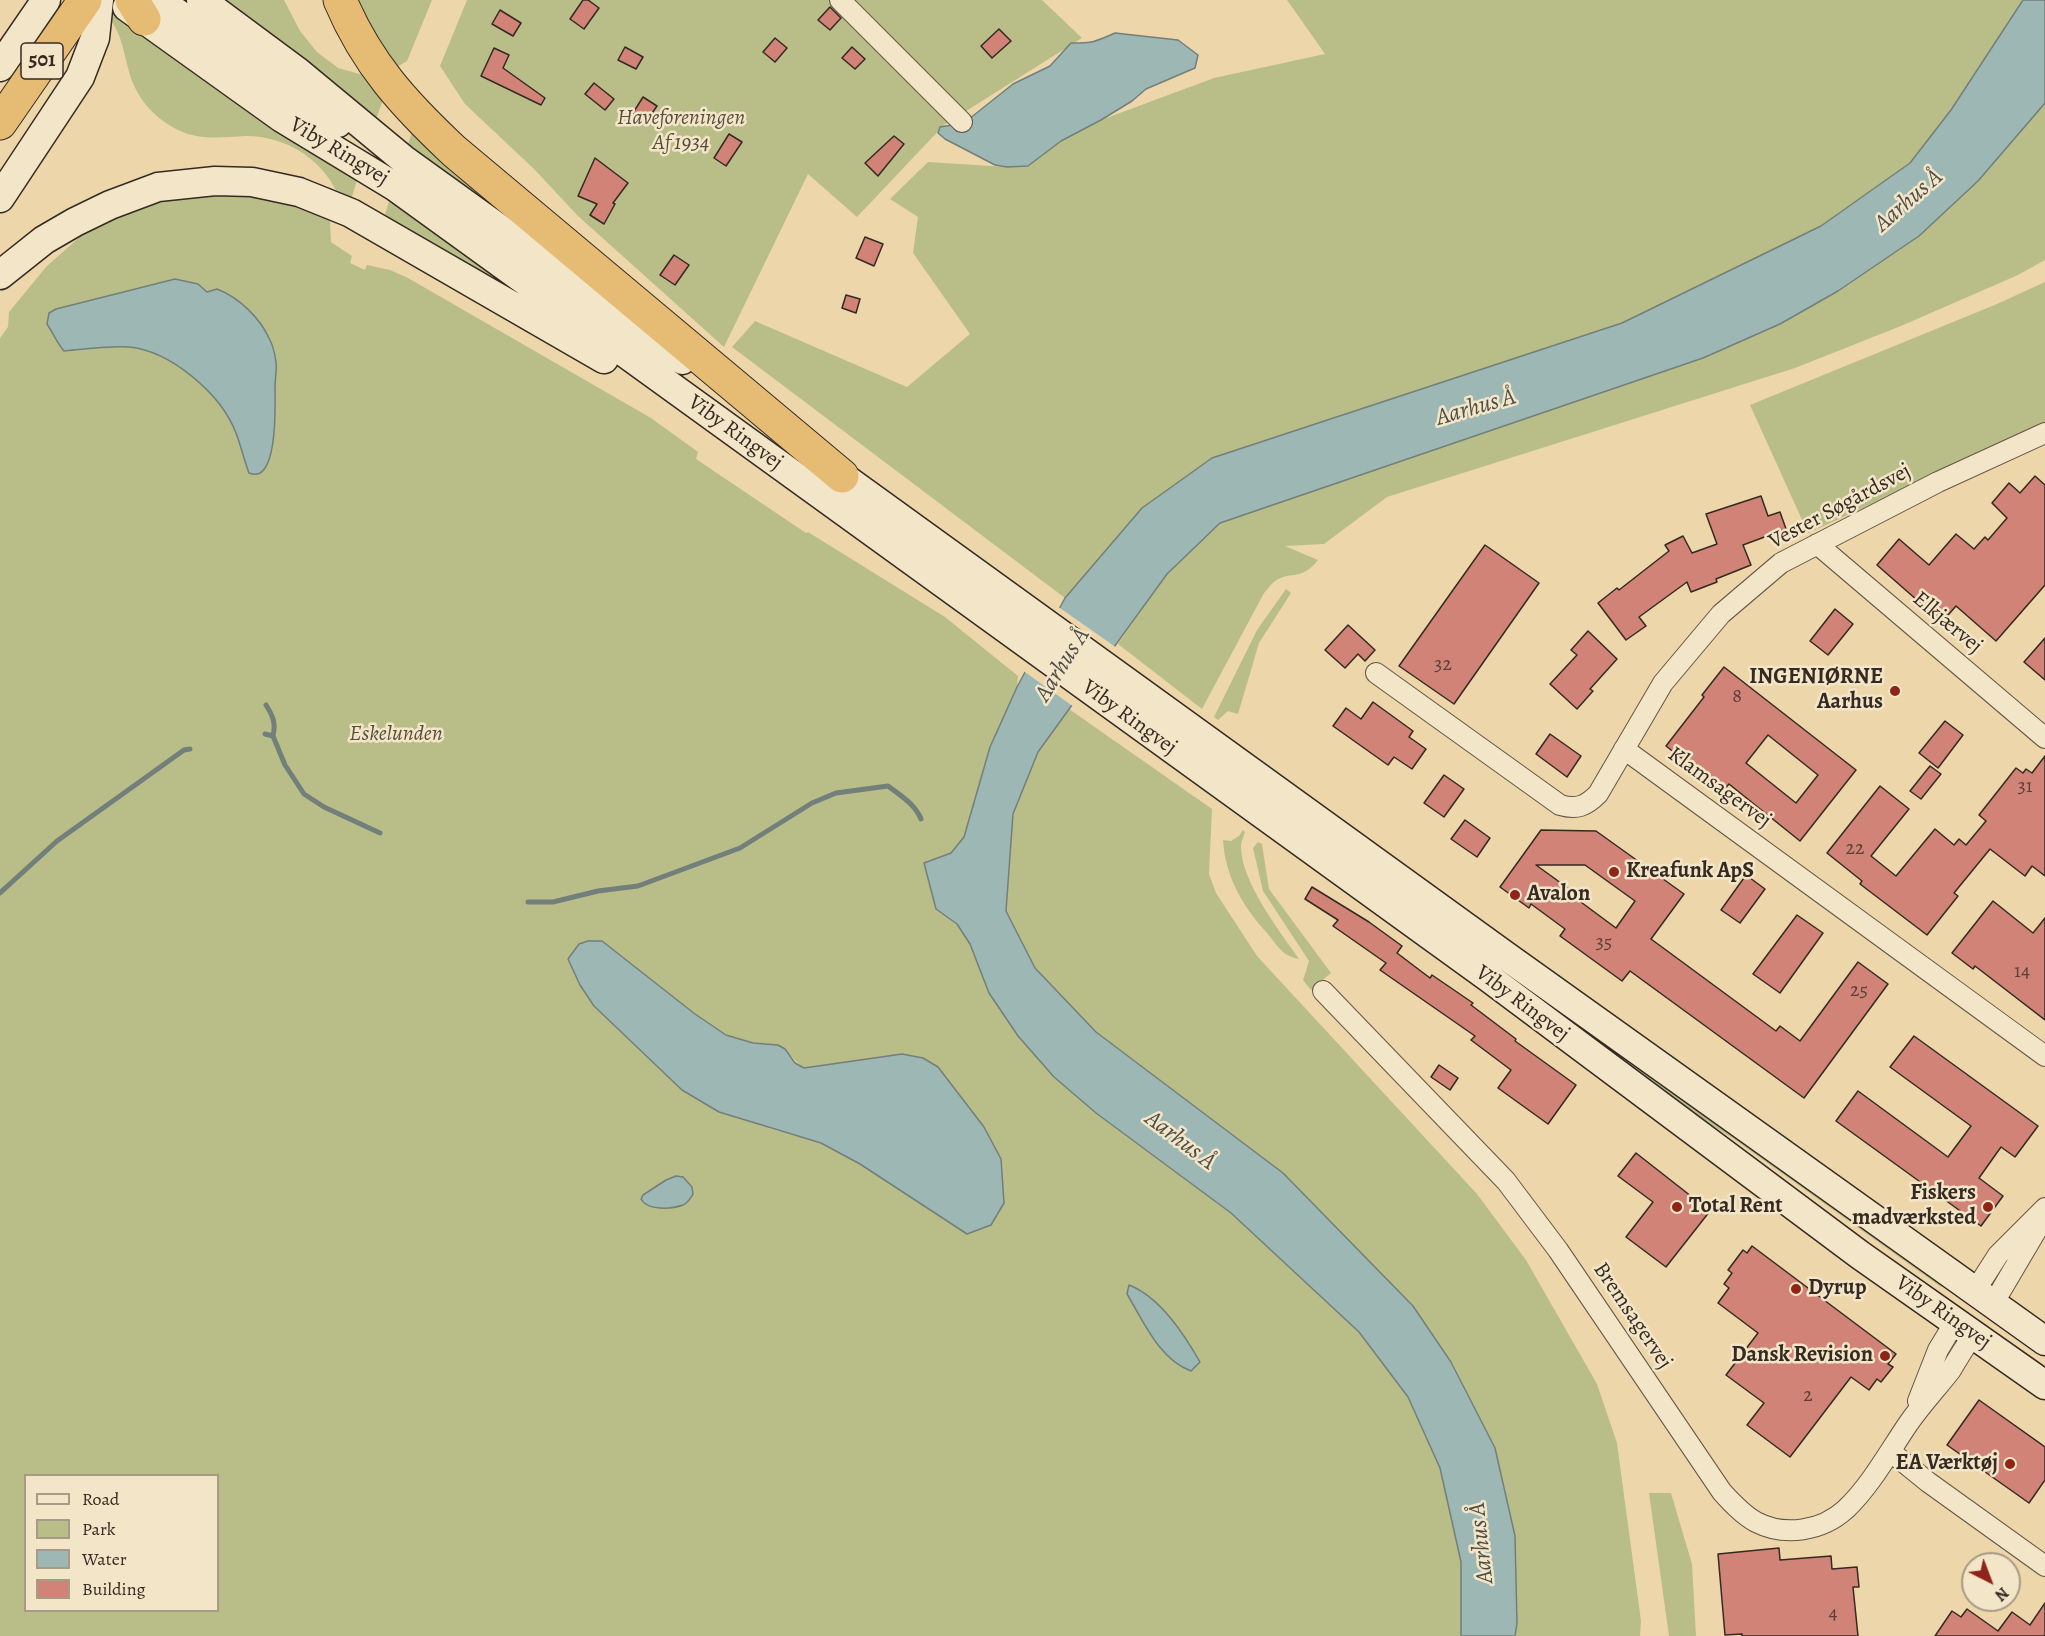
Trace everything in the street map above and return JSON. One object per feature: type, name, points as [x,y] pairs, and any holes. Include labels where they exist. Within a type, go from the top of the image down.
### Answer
[{"type":"highway","points":[[340,0],[376,67],[417,116],[454,151],[547,230],[842,476]]},
{"type":"highway","name":"501","points":[[0,123],[94,8]]},
{"type":"main road","points":[[0,67],[46,0]]},
{"type":"main road","name":"Viby Ringvej","points":[[117,0],[145,6],[282,118],[403,159],[1045,623],[1098,679],[1479,971],[1850,1248],[2045,1385]]},
{"type":"main road","name":"Viby Ringvej","points":[[201,0],[298,72],[366,146],[394,186],[1029,646],[1098,679],[1544,984],[2045,1341]]},
{"type":"main road","points":[[0,198],[80,76],[88,58],[94,8]]},
{"type":"main road","points":[[0,275],[44,240],[75,222],[110,205],[158,187],[215,181],[252,182],[299,192],[324,201],[381,229],[603,358],[808,504],[940,581]]},
{"type":"main road","points":[[1964,1329],[1984,1297]]},
{"type":"street","points":[[840,0],[962,122]]},
{"type":"street","name":"Vester Søgårdsvej","points":[[1624,749],[1663,683],[1721,614],[1781,562],[1938,482],[2045,433]]},
{"type":"street","name":"Elkjærvej","points":[[1817,544],[2045,738]]},
{"type":"street","points":[[1376,673],[1560,805],[1570,808],[1581,807],[1590,802],[1598,794],[1624,749]]},
{"type":"street","name":"Klamsagervej","points":[[1624,749],[2045,1056]]},
{"type":"street","name":"Bremsagervej","points":[[1323,991],[1506,1181],[1558,1250],[1722,1492],[1744,1514],[1757,1523],[1794,1531],[1829,1521],[1845,1510],[1891,1452],[1909,1423],[1938,1350],[1964,1329]]},
{"type":"street","points":[[1984,1297],[1998,1255],[2045,1208]]},
{"type":"street","points":[[1984,1297],[2045,1215]]},
{"type":"street","points":[[1891,1452],[1928,1482],[2045,1566]]},
{"type":"green space","points":[[220,0],[284,0],[300,31],[317,52],[338,68],[367,76],[384,97],[375,122]]},
{"type":"green space","points":[[359,0],[432,0],[407,61],[397,67],[373,30]]},
{"type":"green space","name":"Haveforeningen Af 1934","points":[[467,0],[1042,0],[1082,38],[944,125],[857,217],[808,174],[724,347],[578,216],[534,169],[465,104],[440,66]]},
{"type":"green space","points":[[1287,0],[2023,0],[1951,110],[1910,163],[1821,226],[1622,323],[1142,508],[1065,598],[732,347],[755,321],[907,387],[970,334],[913,253],[918,217],[890,199],[928,162],[1007,167],[1028,166],[1061,141],[1101,120],[1214,78],[1325,54]]},
{"type":"green space","points":[[113,9],[147,35],[358,177],[351,200],[338,194],[331,181],[312,160],[288,145],[260,137],[195,136],[178,130],[160,119],[146,105],[135,88],[119,35],[108,17]]},
{"type":"green space","points":[[2045,103],[2045,260],[2018,275],[1901,326],[1795,368],[1387,497],[1324,544],[1285,546],[1318,560],[1306,571],[1273,583],[1264,593],[1202,709],[1118,644],[1167,574],[1220,523],[1703,358],[1780,324],[1838,291],[1919,236],[1978,181]]},
{"type":"green space","points":[[413,129],[539,242],[407,147]]},
{"type":"green space","name":"Eskelunden","points":[[227,189],[293,202],[300,209],[330,221],[331,242],[352,256],[350,263],[365,270],[367,265],[390,270],[408,278],[651,418],[698,452],[696,459],[806,533],[808,532],[945,617],[1018,676],[1017,687],[990,747],[964,837],[951,853],[936,909],[957,924],[970,944],[989,994],[1018,1036],[1054,1077],[1096,1113],[1231,1213],[1359,1332],[1408,1397],[1440,1468],[1461,1562],[1461,1636],[0,1636],[0,338],[8,327],[9,312],[46,267],[83,234],[121,211],[149,198]],"holes":[[[719,1030],[727,1035],[755,1043],[779,1046],[804,1068],[902,1054],[860,1164],[821,1143],[768,1128]]]},
{"type":"green space","points":[[390,198],[522,293],[517,300],[384,218]]},
{"type":"green space","points":[[2045,282],[2045,426],[1808,533],[1750,405],[1997,304]]},
{"type":"green space","points":[[1286,589],[1291,593],[1259,643],[1238,714],[1228,711],[1218,720],[1214,717],[1257,630]]},
{"type":"green space","points":[[1084,666],[1944,1283],[1941,1287],[1734,1139],[1673,1101]]},
{"type":"green space","points":[[1069,709],[1212,809],[1209,874],[1216,893],[1257,956],[1477,1194],[1526,1260],[1597,1384],[1617,1443],[1641,1621],[1640,1636],[1515,1636],[1517,1623],[1495,1448],[1452,1362],[1413,1306],[1283,1173],[1096,1032],[1035,968],[1006,911],[1013,814],[1038,752]]},
{"type":"green space","points":[[1243,830],[1245,832],[1241,846],[1247,875],[1262,905],[1299,959],[1288,956],[1277,946],[1250,913],[1231,878],[1223,840],[1231,841]]},
{"type":"green space","points":[[1258,842],[1262,844],[1269,889],[1331,973],[1311,990],[1303,980],[1309,961],[1263,891],[1253,848]]},
{"type":"green space","points":[[1649,1493],[1671,1493],[1692,1564],[1696,1636],[1669,1636]]},
{"type":"water","name":"Aarhus Å","points":[[2023,0],[2045,0],[2045,103],[1978,181],[1919,236],[1838,291],[1780,324],[1703,358],[1220,523],[1167,574],[1038,752],[1013,814],[1006,911],[1035,968],[1096,1032],[1283,1173],[1413,1306],[1451,1362],[1495,1448],[1515,1536],[1517,1623],[1515,1636],[1461,1636],[1461,1562],[1440,1468],[1408,1397],[1359,1332],[1231,1213],[1096,1113],[1054,1077],[1018,1036],[989,993],[970,944],[957,924],[936,909],[924,863],[951,853],[964,837],[990,747],[1017,687],[1065,598],[1142,508],[1212,458],[1622,323],[1821,226],[1910,163],[1951,110]]},
{"type":"water","points":[[1115,33],[1178,40],[1198,55],[1195,68],[1146,89],[1132,101],[1101,120],[1061,141],[1028,166],[995,165],[945,139],[938,133],[940,127],[964,123],[1013,84],[1050,66],[1071,43],[1094,41]]},
{"type":"water","points":[[175,279],[198,284],[207,292],[217,289],[234,298],[255,317],[271,342],[276,365],[275,424],[270,455],[266,467],[259,474],[249,473],[229,418],[207,390],[193,377],[145,350],[129,347],[104,347],[64,351],[47,324],[49,313],[56,309]]},
{"type":"water","points":[[588,941],[602,941],[695,1014],[726,1035],[753,1043],[778,1045],[785,1049],[795,1063],[804,1068],[902,1054],[923,1058],[938,1067],[984,1127],[1001,1159],[1004,1203],[991,1225],[967,1234],[860,1164],[821,1143],[719,1112],[682,1090],[594,1006],[580,985],[568,959],[579,944]]},
{"type":"water","points":[[676,1176],[683,1177],[692,1187],[693,1194],[685,1204],[660,1208],[649,1206],[641,1199],[643,1195]]},
{"type":"water","points":[[1129,1285],[1151,1298],[1179,1328],[1200,1362],[1191,1371],[1170,1358],[1153,1338],[1127,1294]]},
{"type":"pier","points":[[1057,606],[1117,648],[1074,707],[1022,670]]},
{"type":"building","points":[[583,0],[588,0],[599,8],[584,29],[570,19]]},
{"type":"building","points":[[830,7],[841,18],[830,30],[818,20]]},
{"type":"building","points":[[500,10],[521,23],[513,36],[492,24]]},
{"type":"building","points":[[999,29],[1011,41],[992,58],[981,46]]},
{"type":"building","points":[[775,38],[787,48],[775,62],[763,52]]},
{"type":"building","points":[[625,47],[643,57],[636,69],[618,60]]},
{"type":"building","points":[[852,47],[865,59],[855,69],[842,58]]},
{"type":"building","points":[[494,48],[509,55],[503,68],[545,98],[541,105],[481,76]]},
{"type":"building","points":[[594,83],[614,99],[605,110],[585,94]]},
{"type":"building","points":[[643,97],[657,106],[646,122],[633,113]]},
{"type":"building","points":[[729,134],[742,142],[726,166],[714,158]]},
{"type":"building","points":[[894,136],[904,144],[878,176],[865,163]]},
{"type":"building","points":[[595,158],[628,183],[613,203],[615,204],[604,224],[590,215],[597,204],[578,196]]},
{"type":"building","points":[[865,237],[883,244],[874,266],[856,258]]},
{"type":"building","points":[[674,255],[689,265],[675,285],[660,275]]},
{"type":"building","points":[[846,295],[860,299],[856,313],[842,308]]},
{"type":"building","points":[[2035,476],[2045,485],[2045,585],[1996,641],[1956,606],[1942,622],[1877,565],[1899,539],[1929,565],[1956,534],[1974,549],[1985,537],[1988,540],[2007,518],[1992,503],[2009,483],[2020,493]]},
{"type":"building","points":[[1761,496],[1768,516],[1780,512],[1786,529],[1743,545],[1751,565],[1691,592],[1687,582],[1639,617],[1646,626],[1626,640],[1598,603],[1617,588],[1619,590],[1669,551],[1665,545],[1683,536],[1692,553],[1717,544],[1706,514]]},
{"type":"building","points":[[1485,545],[1539,583],[1454,704],[1399,666]]},
{"type":"building","points":[[1835,609],[1853,624],[1828,655],[1810,641]]},
{"type":"building","points":[[1348,625],[1375,650],[1365,661],[1358,654],[1345,668],[1325,650]]},
{"type":"building","points":[[1588,631],[1617,659],[1590,689],[1593,691],[1577,709],[1550,684],[1577,655],[1571,650]]},
{"type":"building","points":[[2045,638],[2045,680],[2024,662]]},
{"type":"building","points":[[1724,667],[1856,770],[1800,841],[1729,784],[1723,791],[1666,746],[1704,697],[1702,695]],"holes":[[[1768,735],[1818,775],[1796,803],[1746,763]]]},
{"type":"building","points":[[1373,702],[1413,731],[1409,737],[1426,749],[1412,769],[1394,757],[1388,765],[1333,726],[1346,708],[1361,719]]},
{"type":"building","points":[[1945,721],[1963,735],[1938,768],[1919,753]]},
{"type":"building","points":[[1550,734],[1581,756],[1567,777],[1536,754]]},
{"type":"building","points":[[2045,756],[2045,876],[2032,866],[2025,876],[1990,849],[1954,893],[1958,896],[1927,935],[1860,884],[1862,881],[1827,853],[1880,786],[1909,809],[1871,856],[1896,876],[1935,829],[1954,845],[1959,839],[1966,845],[1986,821],[1979,815],[2016,768],[2023,773],[2026,769],[2032,773]]},
{"type":"building","points":[[1930,766],[1941,774],[1921,799],[1910,791]]},
{"type":"building","points":[[1444,775],[1464,789],[1444,817],[1424,803]]},
{"type":"building","points":[[1465,820],[1490,838],[1477,857],[1451,839]]},
{"type":"building","points":[[1541,830],[1596,831],[1684,894],[1651,939],[1776,1031],[1780,1026],[1800,1041],[1858,962],[1888,984],[1804,1098],[1630,971],[1622,981],[1560,936],[1565,929],[1531,904],[1529,908],[1500,887]],"holes":[[[1536,865],[1585,865],[1635,901],[1616,928],[1570,894],[1572,891]]]},
{"type":"building","points":[[1746,875],[1765,889],[1740,923],[1721,910]]},
{"type":"building","points":[[1312,887],[1369,922],[1402,946],[1397,953],[1430,978],[1432,975],[1473,1003],[1471,1005],[1516,1039],[1515,1041],[1576,1085],[1548,1124],[1498,1088],[1511,1070],[1471,1040],[1475,1036],[1380,970],[1386,963],[1333,926],[1338,920],[1305,899]]},
{"type":"building","points":[[1993,901],[2033,933],[2045,918],[2045,1020],[1975,966],[1973,969],[1952,953]]},
{"type":"building","points":[[1797,915],[1823,933],[1780,993],[1753,974]]},
{"type":"building","points":[[1914,1036],[2038,1126],[2015,1157],[2001,1147],[1979,1178],[2003,1196],[1981,1226],[1836,1121],[1858,1091],[1948,1157],[1971,1126],[1890,1067]]},
{"type":"building","points":[[1439,1065],[1458,1078],[1450,1090],[1431,1077]]},
{"type":"building","name":"Total Rent","points":[[1636,1153],[1710,1211],[1666,1267],[1626,1237],[1653,1202],[1618,1176]]},
{"type":"building","points":[[1752,1246],[1896,1354],[1888,1364],[1893,1367],[1881,1382],[1877,1379],[1869,1390],[1851,1377],[1790,1457],[1747,1425],[1764,1403],[1726,1375],[1758,1333],[1718,1303],[1729,1288],[1724,1284],[1732,1273],[1728,1270],[1743,1250],[1747,1253]]},
{"type":"building","name":"EA Værktøj","points":[[1979,1400],[2045,1447],[2045,1480],[2029,1503],[1947,1445]]},
{"type":"building","points":[[1779,1548],[1780,1560],[1831,1556],[1832,1569],[1857,1567],[1859,1587],[1853,1587],[1858,1636],[1725,1635],[1718,1554]]},
{"type":"building","points":[[2045,1603],[2045,1636],[1935,1636],[1952,1611],[1961,1617],[1965,1612],[1971,1612],[1998,1631],[2012,1612],[2030,1625]]},
{"type":"waterway","points":[[266,705],[273,720],[273,736]]},
{"type":"waterway","points":[[265,734],[273,736],[285,765],[304,794],[324,807],[380,833]]},
{"type":"waterway","points":[[0,893],[57,841],[184,750],[190,749]]},
{"type":"waterway","points":[[528,902],[553,902],[598,891],[638,886],[740,848],[812,803],[836,793],[888,786],[903,797],[921,819]]},
{"type":"place","name":"INGENIØRNE Aarhus","points":[[1895,691]]},
{"type":"place","name":"Kreafunk ApS","points":[[1614,872]]},
{"type":"place","name":"Avalon","points":[[1515,895]]},
{"type":"place","name":"Total Rent","points":[[1677,1207]]},
{"type":"place","name":"Fiskers madværksted","points":[[1988,1207]]},
{"type":"place","name":"Dyrup","points":[[1796,1289]]},
{"type":"place","name":"Dansk Revision","points":[[1885,1356]]},
{"type":"place","name":"EA Værktøj","points":[[2010,1464]]}]
